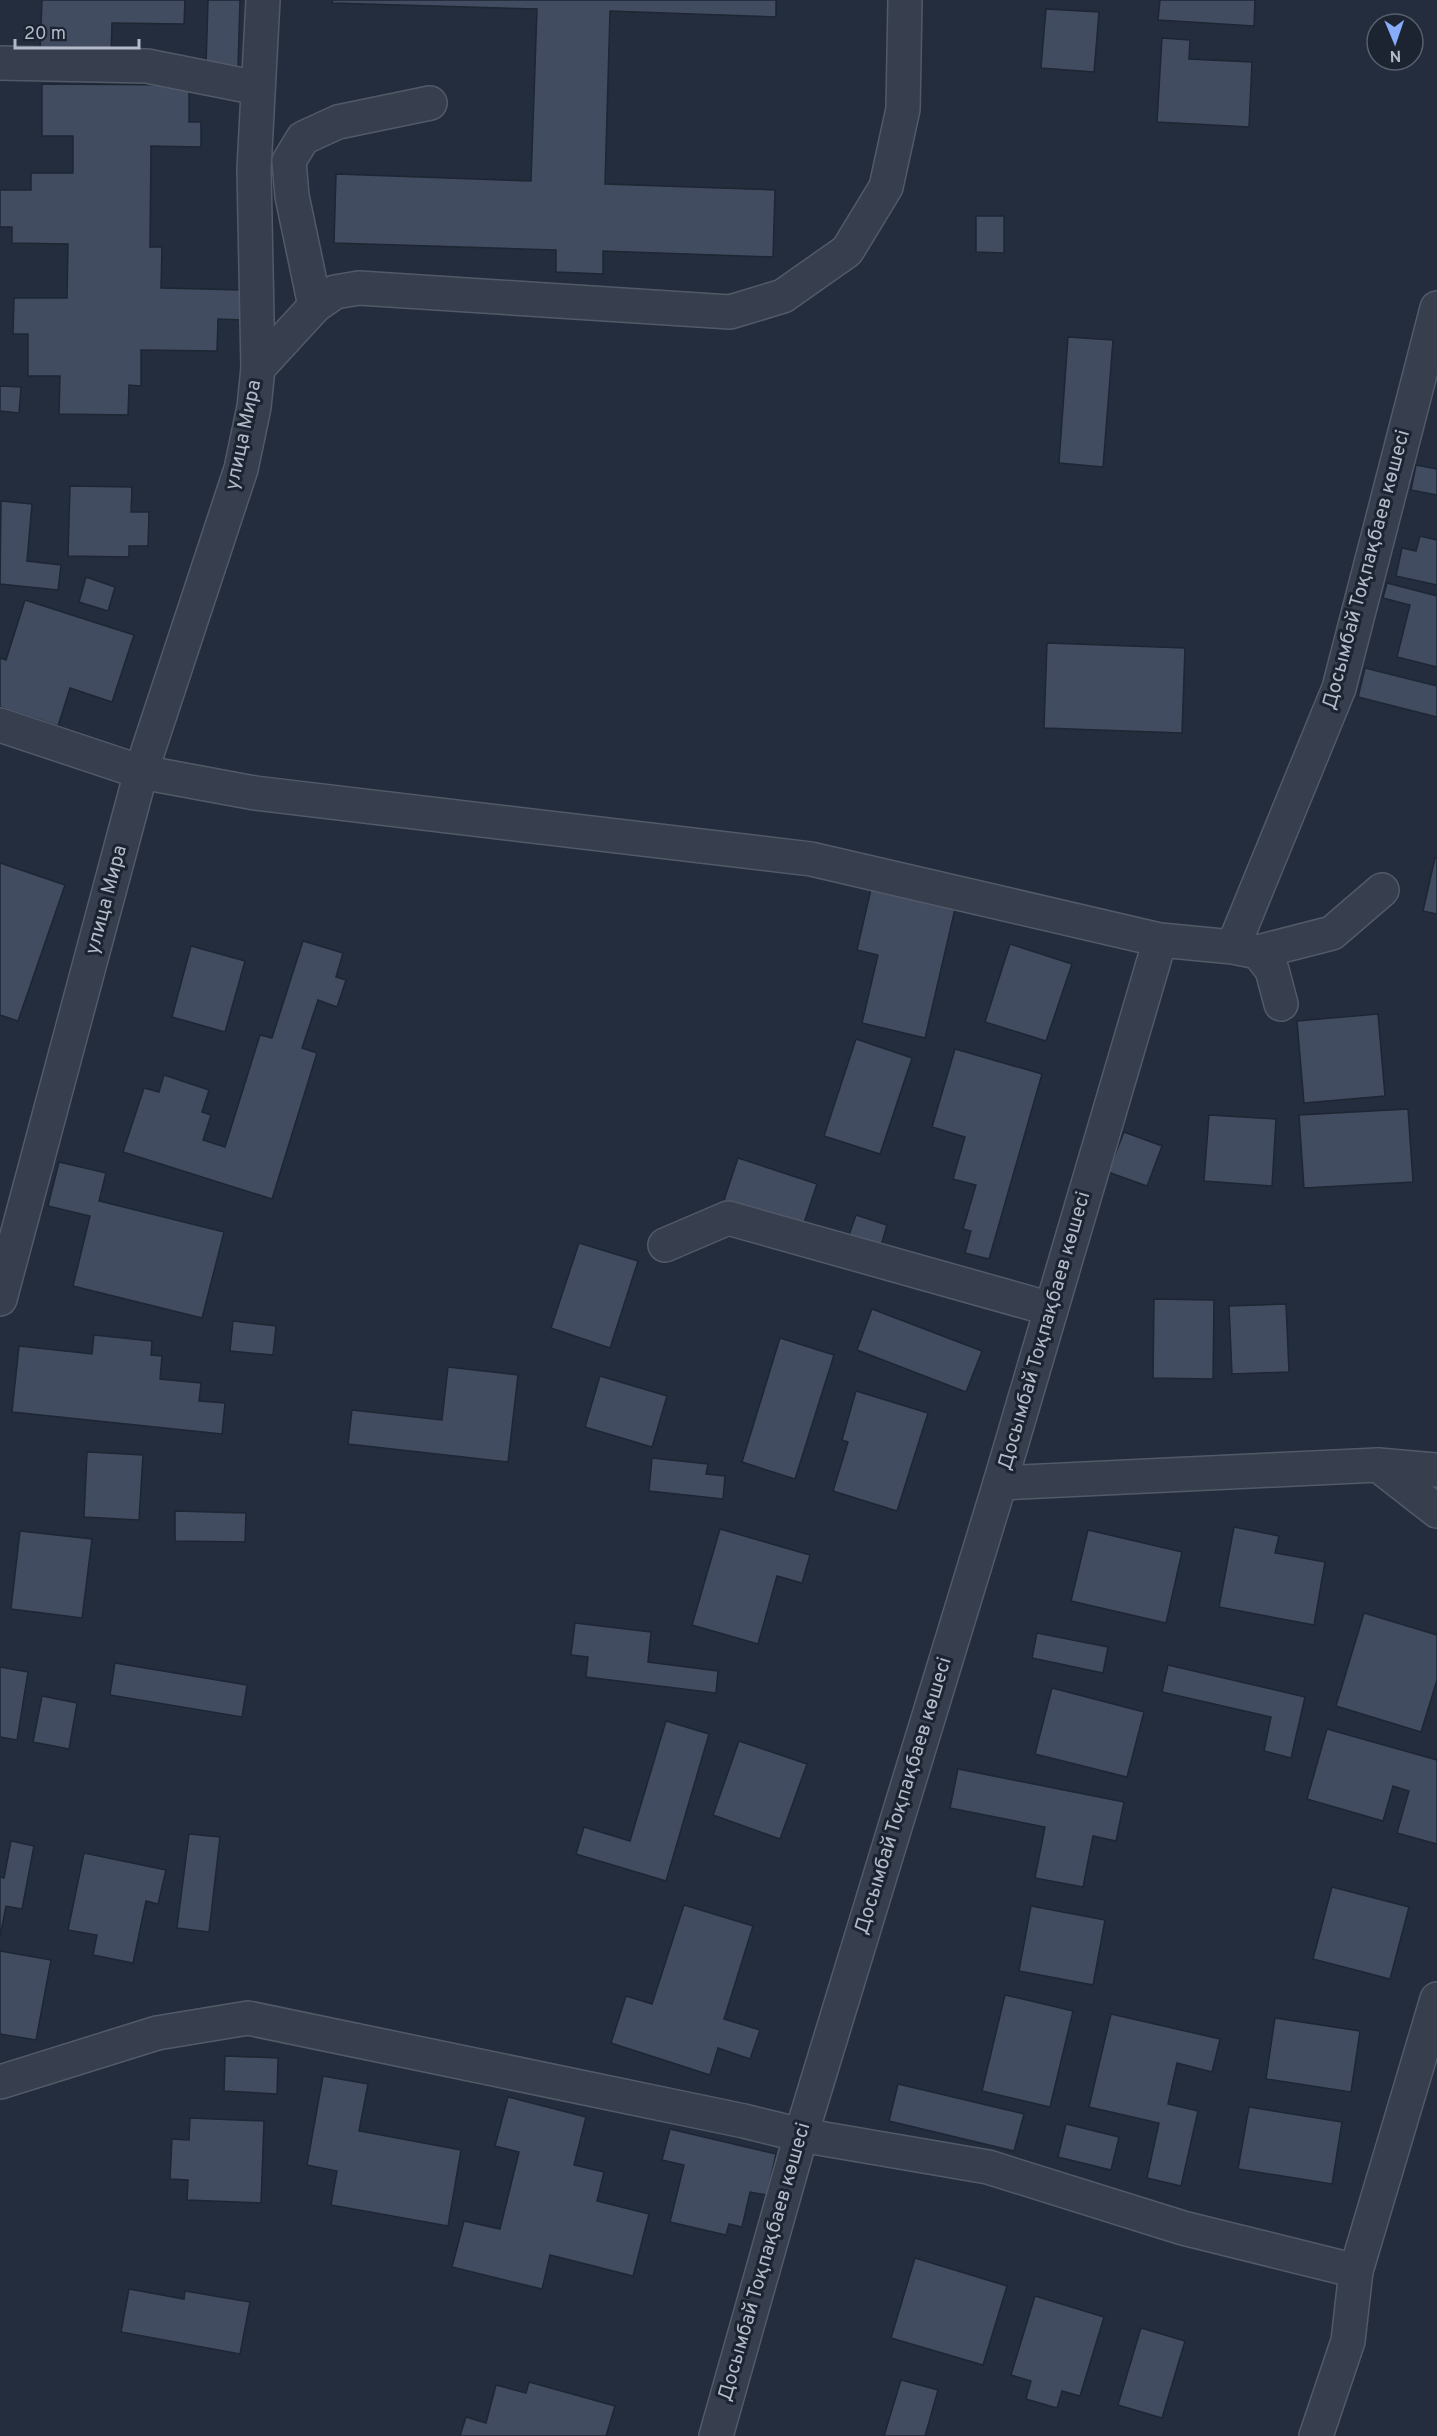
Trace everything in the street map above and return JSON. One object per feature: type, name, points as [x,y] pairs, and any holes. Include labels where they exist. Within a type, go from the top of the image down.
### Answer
[{"type":"street","points":[[258,368],[254,169],[263,0]]},
{"type":"street","name":"улица Мира","points":[[0,1299],[141,772],[241,469],[254,407],[258,368],[315,306],[336,292],[359,288],[730,312],[783,296],[847,250],[886,187],[903,109],[905,0]]},
{"type":"street","points":[[0,63],[147,66],[258,88]]},
{"type":"street","points":[[315,306],[292,196],[289,161],[303,138],[338,122],[429,103]]},
{"type":"street","name":"Досымбай Тоқпақбаев көшесі","points":[[1246,950],[1339,688],[1437,308]]},
{"type":"street","points":[[0,725],[141,772],[255,793],[811,860],[1160,940],[1246,950],[1332,933],[1382,890]]},
{"type":"street","name":"Досымбай Тоқпақбаев көшесі","points":[[716,2436],[801,2135],[1000,1483],[1160,940]]},
{"type":"street","points":[[1246,950],[1272,970],[1281,1004]]},
{"type":"street","points":[[665,1245],[728,1218],[1051,1309]]},
{"type":"street","points":[[1378,1465],[1437,1511]]},
{"type":"street","points":[[1000,1483],[1378,1465],[1437,1470]]},
{"type":"street","points":[[1316,2436],[1348,2341],[1356,2271],[1437,1999]]},
{"type":"street","points":[[0,2082],[157,2033],[248,2018],[744,2121],[801,2135],[988,2168],[1183,2228],[1356,2271]]},
{"type":"building","points":[[42,0],[185,0],[184,24],[112,23],[111,56],[40,54]]},
{"type":"building","points":[[208,0],[240,0],[238,67],[206,66]]},
{"type":"building","points":[[333,0],[776,0],[776,17],[610,11],[605,184],[775,190],[773,257],[603,251],[603,274],[556,272],[556,250],[334,243],[336,174],[531,181],[537,9],[332,3]]},
{"type":"building","points":[[1160,0],[1255,0],[1254,26],[1158,20]]},
{"type":"building","points":[[1046,9],[1099,12],[1094,72],[1041,68]]},
{"type":"building","points":[[1162,38],[1190,40],[1189,59],[1252,62],[1249,127],[1157,122]]},
{"type":"building","points":[[42,84],[189,85],[189,122],[201,122],[201,147],[151,146],[150,247],[162,247],[161,288],[243,290],[243,320],[218,319],[217,351],[141,350],[141,386],[129,385],[128,415],[59,414],[60,376],[28,376],[28,334],[13,334],[14,298],[67,298],[68,244],[12,243],[12,227],[0,227],[0,190],[31,190],[31,173],[73,173],[73,136],[42,136]]},
{"type":"building","points":[[976,216],[1004,216],[1004,253],[976,252]]},
{"type":"building","points":[[1068,337],[1113,340],[1103,467],[1059,463]]},
{"type":"building","points":[[0,386],[21,387],[19,413],[0,411]]},
{"type":"building","points":[[1416,465],[1437,469],[1437,495],[1411,490]]},
{"type":"building","points":[[70,486],[132,487],[131,512],[149,512],[148,546],[129,546],[129,557],[68,556]]},
{"type":"building","points":[[1,501],[32,504],[27,561],[61,565],[58,590],[0,584]]},
{"type":"building","points":[[1420,536],[1437,540],[1437,585],[1396,576],[1402,548],[1416,551]]},
{"type":"building","points":[[86,577],[115,587],[108,611],[79,602]]},
{"type":"building","points":[[1387,583],[1437,596],[1437,667],[1397,657],[1410,605],[1383,598]]},
{"type":"building","points":[[25,600],[134,635],[112,702],[70,688],[58,726],[0,707],[0,658],[6,660]]},
{"type":"building","points":[[1047,643],[1185,648],[1182,733],[1044,728]]},
{"type":"building","points":[[1365,668],[1437,686],[1437,717],[1358,697]]},
{"type":"building","points":[[1435,858],[1437,858],[1437,914],[1423,911]]},
{"type":"building","points":[[0,863],[65,885],[18,1021],[0,1015]]},
{"type":"building","points":[[871,889],[955,909],[925,1038],[862,1023],[878,955],[857,950]]},
{"type":"building","points":[[303,941],[343,953],[336,977],[346,980],[337,1007],[318,1000],[302,1048],[317,1053],[272,1199],[123,1152],[144,1088],[159,1092],[164,1075],[209,1090],[202,1112],[211,1115],[203,1140],[225,1147],[260,1035],[272,1038]]},
{"type":"building","points":[[1010,944],[1072,964],[1046,1041],[985,1022]]},
{"type":"building","points":[[191,946],[245,961],[225,1032],[172,1017]]},
{"type":"building","points":[[1378,1014],[1385,1096],[1304,1103],[1297,1021]]},
{"type":"building","points":[[856,1039],[912,1058],[880,1154],[824,1136]]},
{"type":"building","points":[[955,1049],[1042,1074],[989,1259],[965,1253],[971,1231],[963,1229],[976,1185],[953,1179],[965,1137],[932,1127]]},
{"type":"building","points":[[1408,1109],[1413,1182],[1304,1188],[1299,1115]]},
{"type":"building","points":[[1209,1115],[1276,1119],[1272,1186],[1204,1181]]},
{"type":"building","points":[[1124,1132],[1162,1146],[1147,1186],[1108,1172]]},
{"type":"building","points":[[738,1158],[817,1184],[803,1226],[724,1200]]},
{"type":"building","points":[[59,1162],[106,1173],[99,1201],[224,1232],[202,1318],[73,1286],[90,1216],[48,1206]]},
{"type":"building","points":[[856,1215],[887,1225],[880,1249],[848,1238]]},
{"type":"building","points":[[579,1243],[638,1261],[610,1348],[551,1328]]},
{"type":"building","points":[[1154,1299],[1214,1300],[1213,1379],[1153,1378]]},
{"type":"building","points":[[1286,1304],[1289,1372],[1232,1374],[1229,1306]]},
{"type":"building","points":[[872,1309],[982,1351],[966,1392],[857,1350]]},
{"type":"building","points":[[233,1321],[276,1326],[273,1355],[230,1351]]},
{"type":"building","points":[[94,1335],[152,1341],[151,1355],[162,1356],[160,1379],[201,1383],[199,1401],[225,1403],[222,1434],[12,1412],[19,1346],[92,1354]]},
{"type":"building","points":[[780,1338],[834,1355],[795,1479],[742,1462]]},
{"type":"building","points":[[448,1367],[518,1375],[508,1462],[348,1444],[352,1410],[442,1420]]},
{"type":"building","points":[[600,1376],[667,1396],[652,1447],[585,1427]]},
{"type":"building","points":[[856,1391],[928,1413],[897,1511],[833,1491],[848,1442],[842,1440]]},
{"type":"building","points":[[87,1452],[143,1455],[139,1520],[84,1517]]},
{"type":"building","points":[[652,1458],[708,1464],[706,1474],[725,1476],[723,1499],[649,1491]]},
{"type":"building","points":[[175,1511],[246,1513],[245,1542],[175,1541]]},
{"type":"building","points":[[1234,1527],[1279,1536],[1275,1553],[1325,1562],[1314,1625],[1219,1607]]},
{"type":"building","points":[[720,1529],[810,1555],[802,1583],[777,1576],[758,1644],[692,1625]]},
{"type":"building","points":[[1088,1530],[1182,1552],[1166,1623],[1071,1601]]},
{"type":"building","points":[[20,1531],[92,1539],[82,1618],[11,1609]]},
{"type":"building","points":[[1364,1613],[1437,1635],[1437,1680],[1421,1732],[1336,1706]]},
{"type":"building","points":[[575,1623],[651,1632],[648,1662],[718,1671],[716,1693],[586,1677],[588,1657],[571,1655]]},
{"type":"building","points":[[1037,1633],[1108,1647],[1103,1673],[1032,1658]]},
{"type":"building","points":[[115,1663],[247,1685],[242,1717],[110,1695]]},
{"type":"building","points":[[1168,1665],[1305,1697],[1291,1758],[1264,1751],[1271,1717],[1162,1692]]},
{"type":"building","points":[[0,1667],[28,1672],[17,1740],[0,1737]]},
{"type":"building","points":[[1052,1688],[1144,1712],[1127,1777],[1035,1754]]},
{"type":"building","points":[[42,1696],[77,1703],[69,1749],[33,1742]]},
{"type":"building","points":[[666,1721],[709,1734],[666,1881],[576,1854],[584,1827],[630,1841]]},
{"type":"building","points":[[1327,1729],[1437,1760],[1437,1844],[1397,1833],[1409,1791],[1393,1786],[1383,1821],[1307,1799]]},
{"type":"building","points":[[739,1741],[807,1764],[780,1839],[713,1815]]},
{"type":"building","points":[[958,1769],[1124,1802],[1116,1841],[1093,1836],[1083,1887],[1035,1878],[1045,1827],[950,1808]]},
{"type":"building","points":[[189,1834],[220,1837],[209,1932],[177,1928]]},
{"type":"building","points":[[11,1841],[34,1846],[22,1909],[6,1906],[0,1937],[0,1877],[4,1878]]},
{"type":"building","points":[[84,1853],[166,1870],[158,1904],[146,1901],[133,1963],[93,1955],[97,1935],[68,1930]]},
{"type":"building","points":[[1332,1887],[1409,1907],[1390,1979],[1313,1959]]},
{"type":"building","points":[[684,1905],[753,1926],[724,2019],[760,2030],[750,2059],[718,2048],[710,2075],[611,2043],[626,1996],[652,2004]]},
{"type":"building","points":[[1031,1906],[1105,1920],[1093,1985],[1019,1971]]},
{"type":"building","points":[[0,1951],[51,1960],[36,2040],[0,2034]]},
{"type":"building","points":[[1005,1995],[1073,2011],[1050,2107],[982,2091]]},
{"type":"building","points":[[1111,2014],[1220,2039],[1212,2072],[1177,2063],[1168,2104],[1198,2111],[1181,2186],[1147,2178],[1159,2123],[1089,2107]]},
{"type":"building","points":[[1275,2018],[1360,2031],[1351,2092],[1266,2079]]},
{"type":"building","points":[[225,2056],[278,2058],[277,2094],[224,2091]]},
{"type":"building","points":[[323,2076],[368,2084],[359,2131],[461,2150],[448,2226],[331,2205],[337,2171],[307,2165]]},
{"type":"building","points":[[898,2084],[1024,2114],[1014,2151],[889,2121]]},
{"type":"building","points":[[508,2097],[586,2117],[574,2165],[604,2172],[597,2201],[649,2214],[633,2276],[550,2255],[542,2289],[452,2267],[464,2221],[500,2229],[519,2152],[495,2146]]},
{"type":"building","points":[[1249,2107],[1342,2122],[1332,2184],[1238,2169]]},
{"type":"building","points":[[190,2118],[264,2121],[261,2203],[187,2200],[188,2180],[170,2179],[172,2139],[189,2140]]},
{"type":"building","points":[[1066,2124],[1119,2137],[1111,2170],[1058,2157]]},
{"type":"building","points":[[670,2129],[776,2154],[767,2195],[750,2192],[742,2227],[729,2224],[726,2235],[670,2222],[684,2165],[662,2160]]},
{"type":"building","points":[[915,2258],[1007,2286],[983,2365],[891,2338]]},
{"type":"building","points":[[129,2289],[184,2299],[185,2291],[250,2302],[240,2354],[121,2332]]},
{"type":"building","points":[[1035,2296],[1104,2317],[1080,2396],[1062,2391],[1057,2408],[1026,2399],[1031,2381],[1011,2375]]},
{"type":"building","points":[[1141,2328],[1185,2341],[1162,2418],[1118,2405]]},
{"type":"building","points":[[901,2380],[938,2390],[925,2436],[884,2436]]},
{"type":"building","points":[[529,2382],[615,2406],[606,2436],[460,2436],[466,2417],[486,2423],[496,2385],[526,2393]]}]
